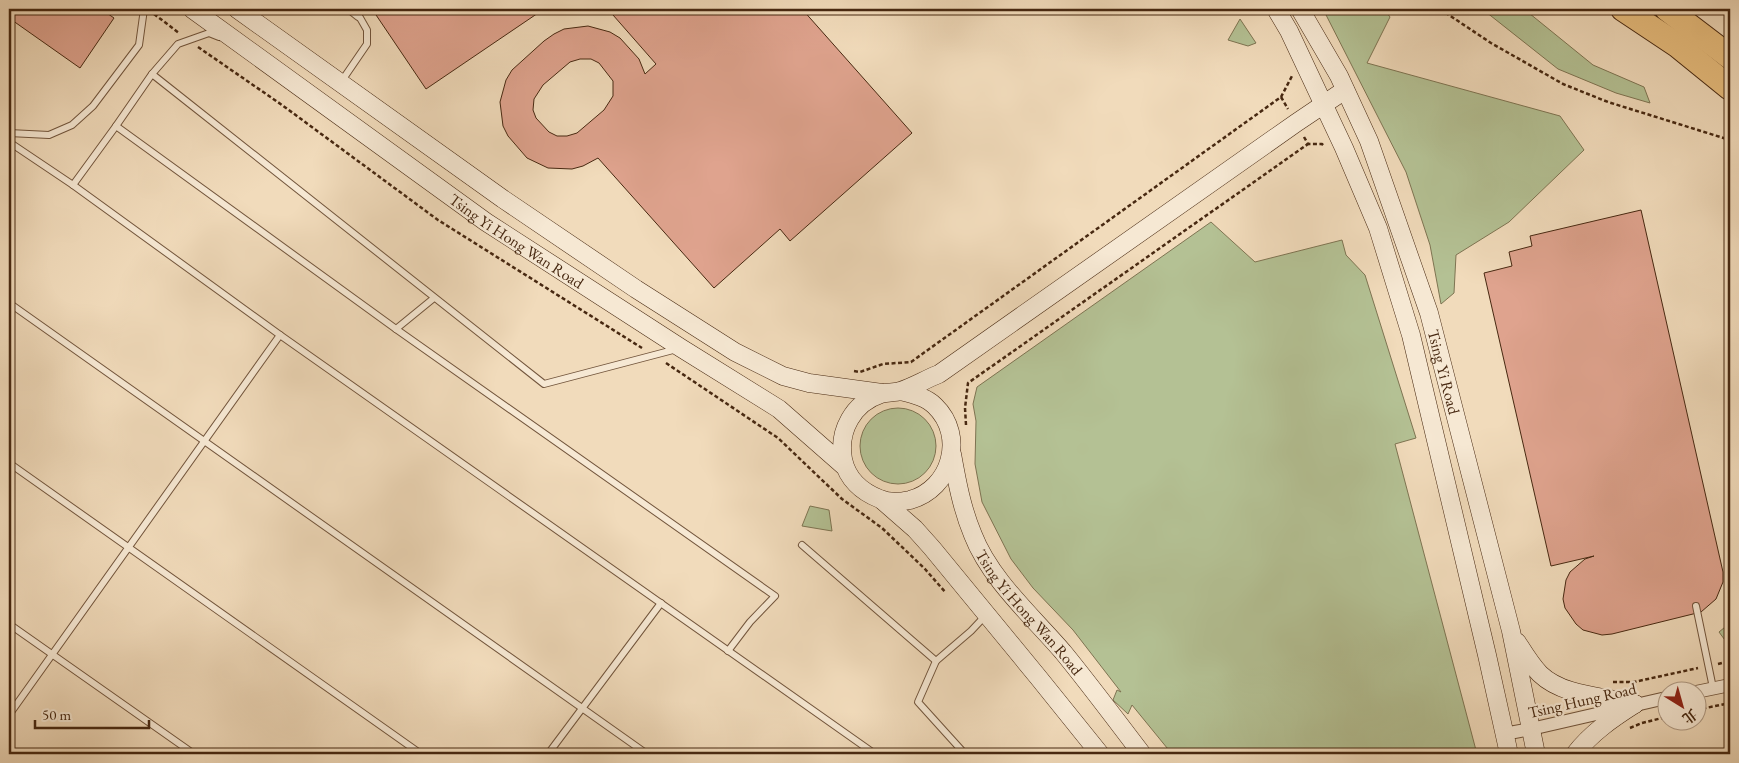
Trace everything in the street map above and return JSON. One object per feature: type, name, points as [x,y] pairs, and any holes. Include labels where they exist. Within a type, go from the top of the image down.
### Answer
[{"type":"highway","points":[[1624,9],[1677,45],[1730,88]]},
{"type":"highway","points":[[1667,9],[1730,57]]},
{"type":"street","name":"Tsing Yi Hong Wan Road","points":[[192,9],[486,222],[779,409],[844,466]]},
{"type":"street","name":"Tsing Yi Hong Wan Road","points":[[237,9],[534,220],[636,289],[735,352],[783,376],[809,383],[882,393]]},
{"type":"street","name":"Tsing Yi Road","points":[[1276,9],[1289,31],[1378,228],[1411,335],[1509,754]]},
{"type":"street","name":"Tsing Yi Road","points":[[1300,9],[1339,76],[1369,140],[1428,313],[1510,631],[1536,754]]},
{"type":"street","points":[[900,391],[918,395],[934,405],[945,419],[951,436],[952,454],[946,471],[935,486],[920,497],[902,502],[883,501],[867,494],[853,482],[844,466],[841,448],[844,430],[852,414],[866,401],[882,393],[900,391],[938,374],[1345,90]]},
{"type":"street","points":[[934,405],[938,374]]},
{"type":"street","name":"Tsing Yi Hong Wan Road","points":[[952,454],[960,496],[973,536],[986,559],[1002,584],[1064,654],[1142,754]]},
{"type":"street","name":"Tsing Yi Hong Wan Road","points":[[883,501],[920,535],[987,614],[1100,754]]},
{"type":"street","points":[[1510,631],[1533,666],[1552,683],[1574,692],[1635,704]]},
{"type":"street","points":[[1706,690],[1730,685]]},
{"type":"street","name":"Tsing Hung Road","points":[[1504,734],[1656,700]]},
{"type":"street","points":[[1575,754],[1585,742],[1608,722],[1635,704]]},
{"type":"lane","points":[[9,133],[49,135],[72,126],[93,106],[139,45],[144,9]]},
{"type":"lane","points":[[348,9],[360,18]]},
{"type":"lane","points":[[340,83],[367,44],[367,30],[355,9]]},
{"type":"lane","points":[[73,185],[152,74],[178,44],[209,33],[242,45]]},
{"type":"lane","points":[[152,74],[544,384],[681,348]]},
{"type":"lane","points":[[116,126],[396,329],[775,596],[750,622],[728,651]]},
{"type":"lane","points":[[9,142],[73,185],[280,335],[875,754]]},
{"type":"lane","points":[[396,329],[434,298]]},
{"type":"lane","points":[[9,303],[647,754]]},
{"type":"lane","points":[[9,715],[280,335]]},
{"type":"lane","points":[[9,463],[421,754]]},
{"type":"lane","points":[[802,545],[936,661]]},
{"type":"lane","points":[[548,754],[661,603]]},
{"type":"lane","points":[[1696,606],[1712,688]]},
{"type":"lane","points":[[965,754],[918,702],[936,661],[971,632],[987,614]]},
{"type":"lane","points":[[9,624],[194,754]]},
{"type":"path","points":[[1440,9],[1491,43],[1563,84],[1608,102],[1730,140]]},
{"type":"path","points":[[851,371],[860,372],[883,364],[911,362],[1281,97],[1308,144]]},
{"type":"path","points":[[967,431],[965,408],[968,383],[1308,144],[1322,144],[1328,151]]},
{"type":"path","points":[[1609,682],[1634,682],[1730,661]]},
{"type":"path","points":[[1706,708],[1730,703]]},
{"type":"path","points":[[1627,730],[1656,720]]},
{"type":"green space","points":[[1323,9],[1384,9],[1390,17],[1367,63],[1560,116],[1584,150],[1509,222],[1456,255],[1454,293],[1441,304],[1430,245],[1406,172]]},
{"type":"green space","points":[[1488,9],[1524,9],[1593,65],[1644,87],[1650,103],[1616,93],[1558,69],[1486,12]]},
{"type":"green space","points":[[1240,19],[1256,43],[1248,46],[1228,40]]},
{"type":"green space","points":[[1211,222],[1255,262],[1342,240],[1346,255],[1365,275],[1416,438],[1395,444],[1477,754],[1172,754],[1132,705],[1128,714],[1113,700],[1117,690],[1121,692],[1073,630],[1033,588],[1011,559],[982,502],[975,464],[976,421],[973,404],[977,387]]},
{"type":"green space","points":[[898,408],[912,411],[925,419],[933,432],[936,446],[933,460],[925,473],[912,481],[898,484],[884,481],[871,473],[863,460],[860,446],[863,432],[871,419],[884,411]]},
{"type":"green space","points":[[810,506],[829,510],[832,531],[802,526]]},
{"type":"green space","points":[[1730,623],[1730,647],[1719,632]]},
{"type":"building","points":[[9,9],[101,9],[114,18],[80,68],[9,18]]},
{"type":"building","points":[[372,9],[544,9],[426,89]]},
{"type":"building","points":[[620,9],[802,9],[912,133],[790,241],[780,229],[714,288],[598,158],[583,166],[572,169],[548,168],[527,158],[508,136],[503,126],[500,102],[506,80],[512,70],[544,41],[564,29],[588,26],[610,32],[620,38],[639,59],[645,74],[656,64],[613,15]],"holes":[[[580,59],[591,59],[599,63],[613,81],[613,96],[604,110],[577,133],[557,136],[549,132],[536,118],[533,110],[534,99],[543,85],[570,62]]]},
{"type":"building","points":[[1641,210],[1723,572],[1723,582],[1716,599],[1701,612],[1602,635],[1583,630],[1576,624],[1565,608],[1563,599],[1566,580],[1570,572],[1585,559],[1594,556],[1551,566],[1484,273],[1512,266],[1509,252],[1532,246],[1530,236]]}]
